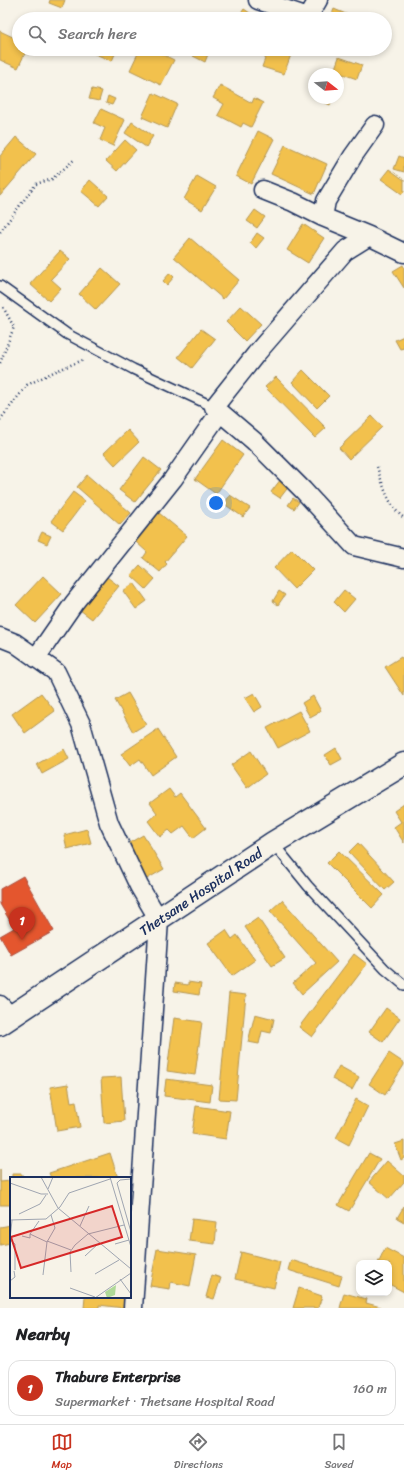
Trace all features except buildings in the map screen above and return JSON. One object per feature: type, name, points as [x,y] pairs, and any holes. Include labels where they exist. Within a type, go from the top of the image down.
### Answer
[{"type":"main road","name":"Thetsane Hospital Road","points":[[4,1016],[159,920],[273,843],[296,831],[404,764]]},
{"type":"street","points":[[258,0],[293,12]]},
{"type":"street","points":[[311,12],[318,0]]},
{"type":"street","points":[[323,217],[326,201],[353,156],[375,125]]},
{"type":"street","points":[[264,190],[404,253]]},
{"type":"street","points":[[36,658],[74,603],[173,479],[217,410],[256,354],[345,251],[369,236]]},
{"type":"street","points":[[217,410],[254,441],[298,484],[354,546],[404,558]]},
{"type":"street","points":[[0,637],[15,643],[56,672],[81,724],[109,823],[139,886],[159,920],[133,1308]]},
{"type":"lane","points":[[0,286],[67,334],[217,410]]},
{"type":"lane","points":[[273,843],[308,886],[385,969],[404,985]]},
{"type":"path","points":[[0,232],[36,184],[52,179],[75,159]]},
{"type":"path","points":[[0,363],[14,327],[1,304]]},
{"type":"path","points":[[0,420],[27,385],[56,371],[102,353]]},
{"type":"path","points":[[377,467],[386,495],[400,515],[404,518]]},
{"type":"place","name":"Thabure Enterprise","points":[[22,940]]}]
